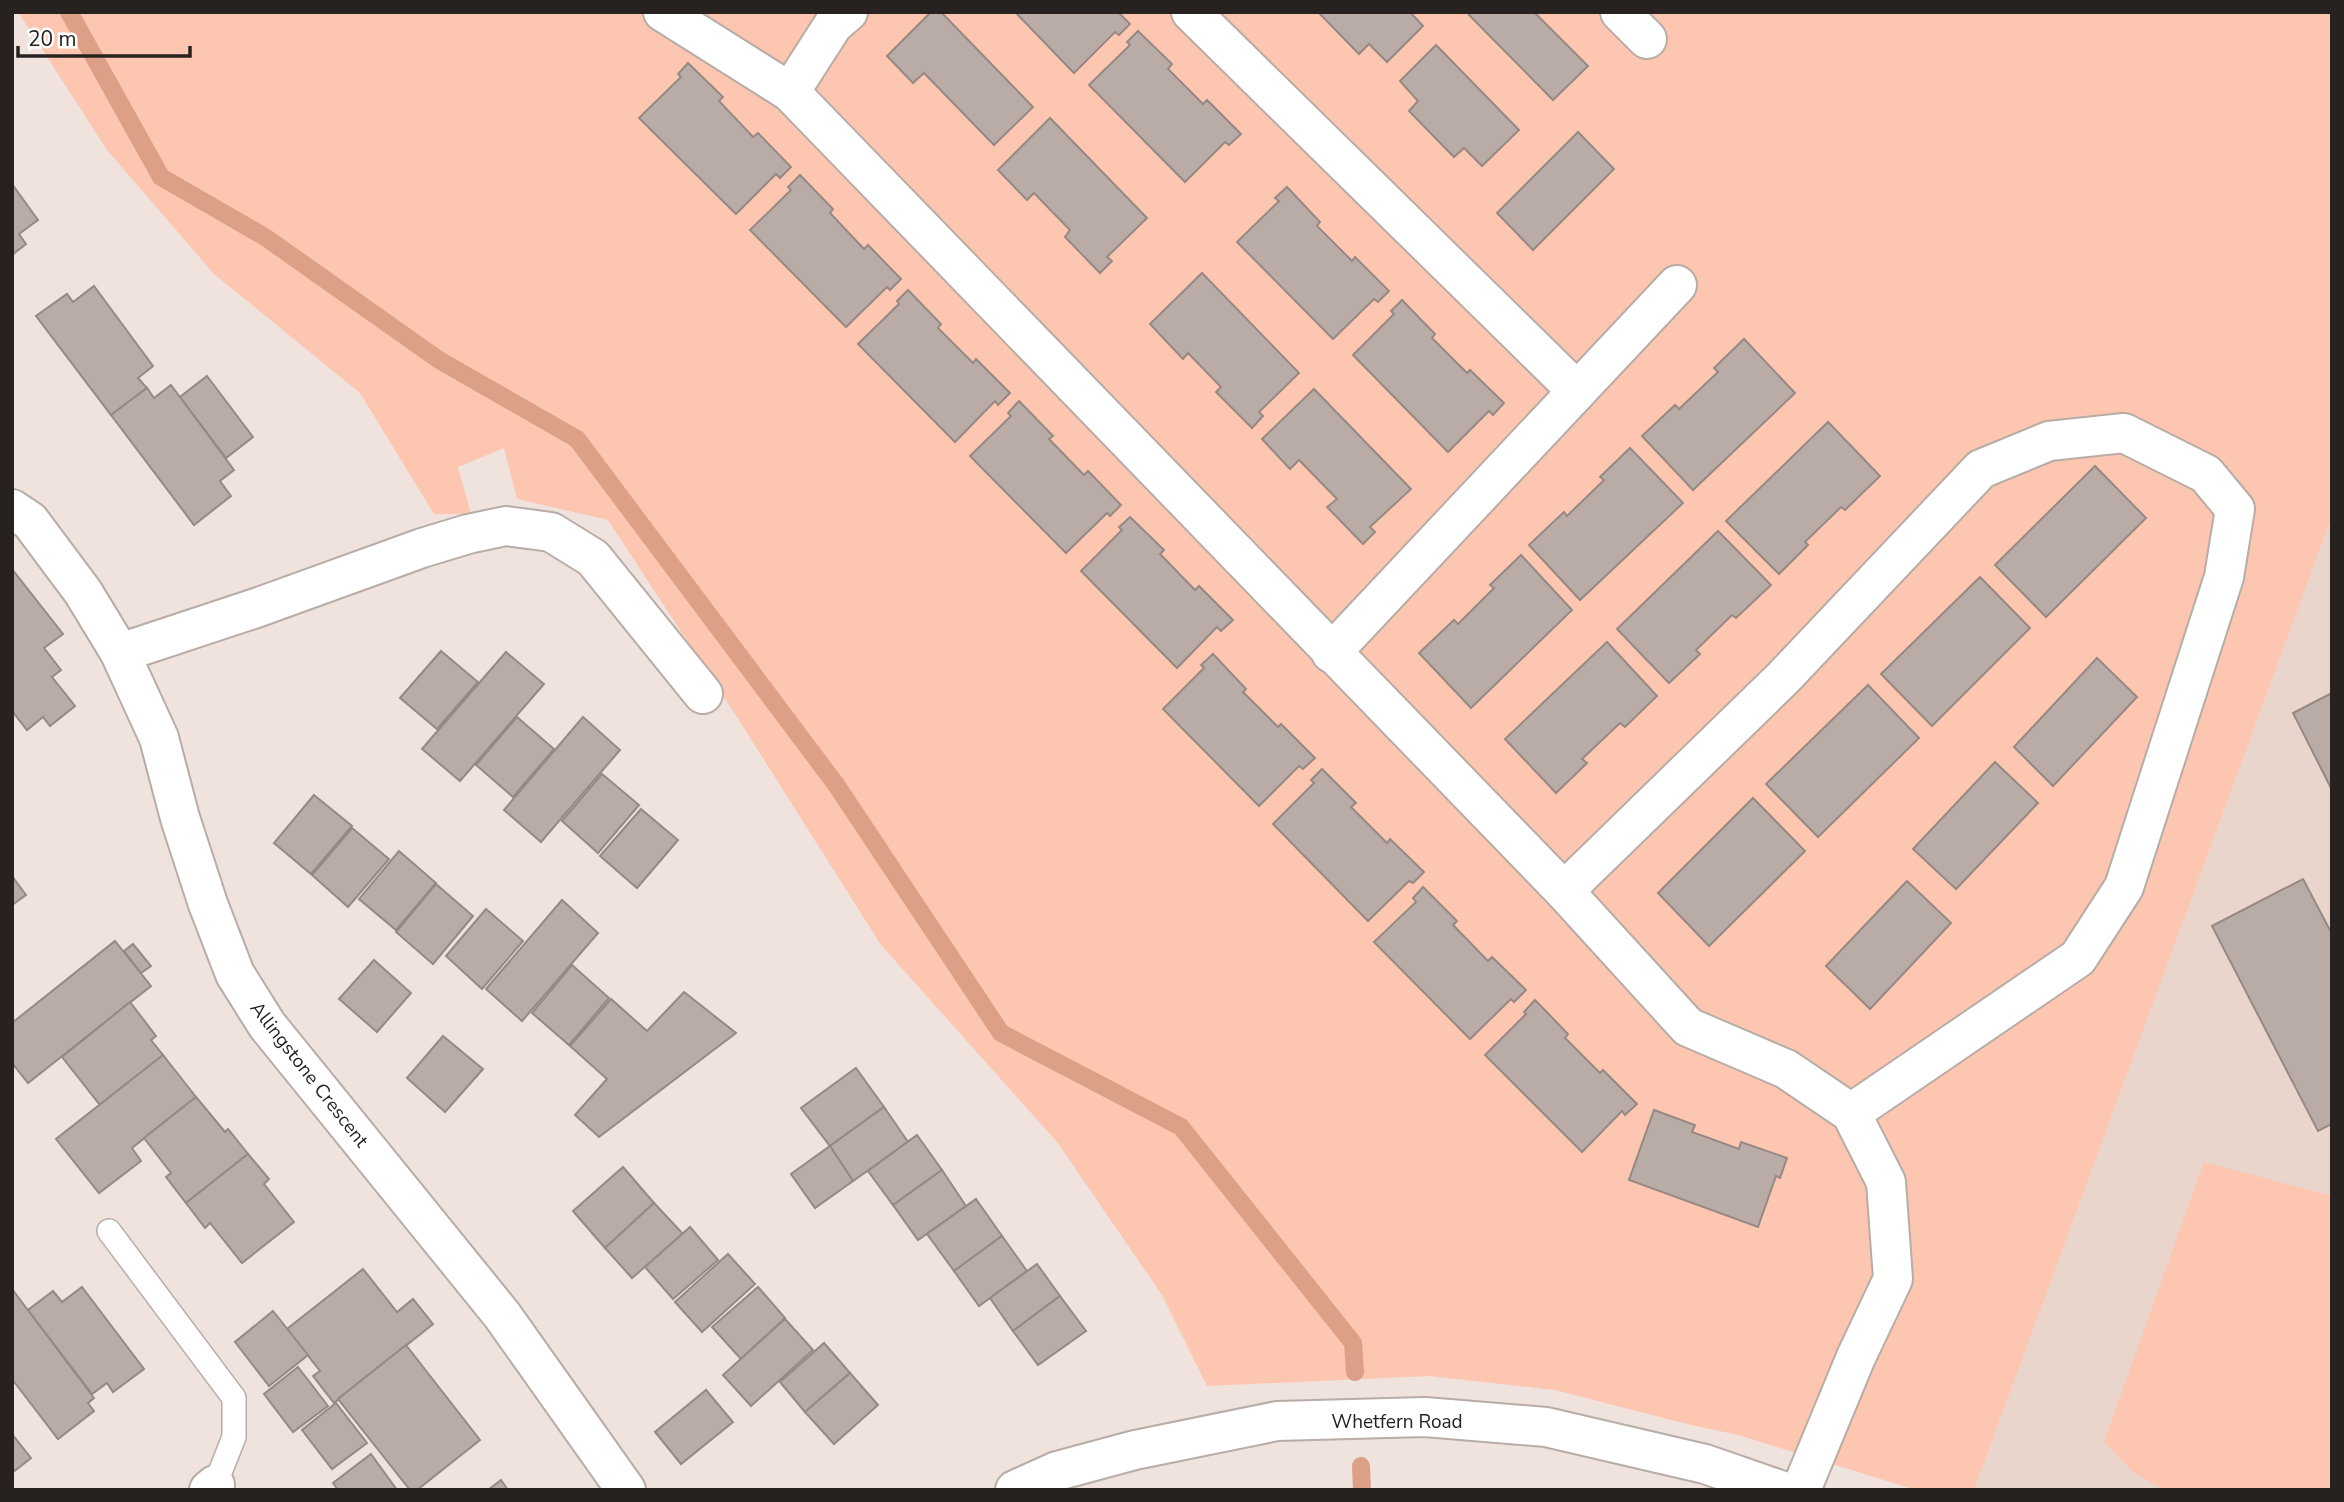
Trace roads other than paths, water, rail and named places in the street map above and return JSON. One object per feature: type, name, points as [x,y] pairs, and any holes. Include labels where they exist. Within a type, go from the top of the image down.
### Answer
[{"type":"street","points":[[663,12],[790,92],[1564,891],[1688,1027],[1786,1069],[1851,1112],[1886,1182],[1893,1279],[1856,1357],[1801,1490]]},
{"type":"street","points":[[790,92],[833,25],[848,12]]},
{"type":"street","points":[[1191,12],[1577,391]]},
{"type":"street","points":[[1620,12],[1647,39]]},
{"type":"street","points":[[1331,653],[1677,285]]},
{"type":"street","points":[[1564,891],[1784,677],[1981,468],[2049,441],[2124,433],[2206,474],[2235,509],[2224,577],[2124,887],[2078,958],[1851,1112]]},
{"type":"street","name":"Allingstone Crescent","points":[[18,509],[83,592],[120,653],[159,738],[196,867],[235,974],[267,1024],[502,1315],[626,1490]]},
{"type":"street","points":[[120,653],[259,607],[422,548],[506,526],[551,532],[593,558],[704,694]]},
{"type":"street","name":"Whetfern Road","points":[[1015,1490],[1057,1471],[1135,1450],[1277,1422],[1425,1417],[1546,1427],[1706,1477],[1780,1490]]},
{"type":"lane","points":[[109,1231],[234,1398],[234,1437],[212,1488]]},
{"type":"waterway","points":[[69,12],[161,177],[265,237],[439,360],[577,439],[837,786],[1001,1033],[1181,1127],[1353,1343],[1355,1372]]},
{"type":"waterway","points":[[1361,1466],[1362,1490]]}]
